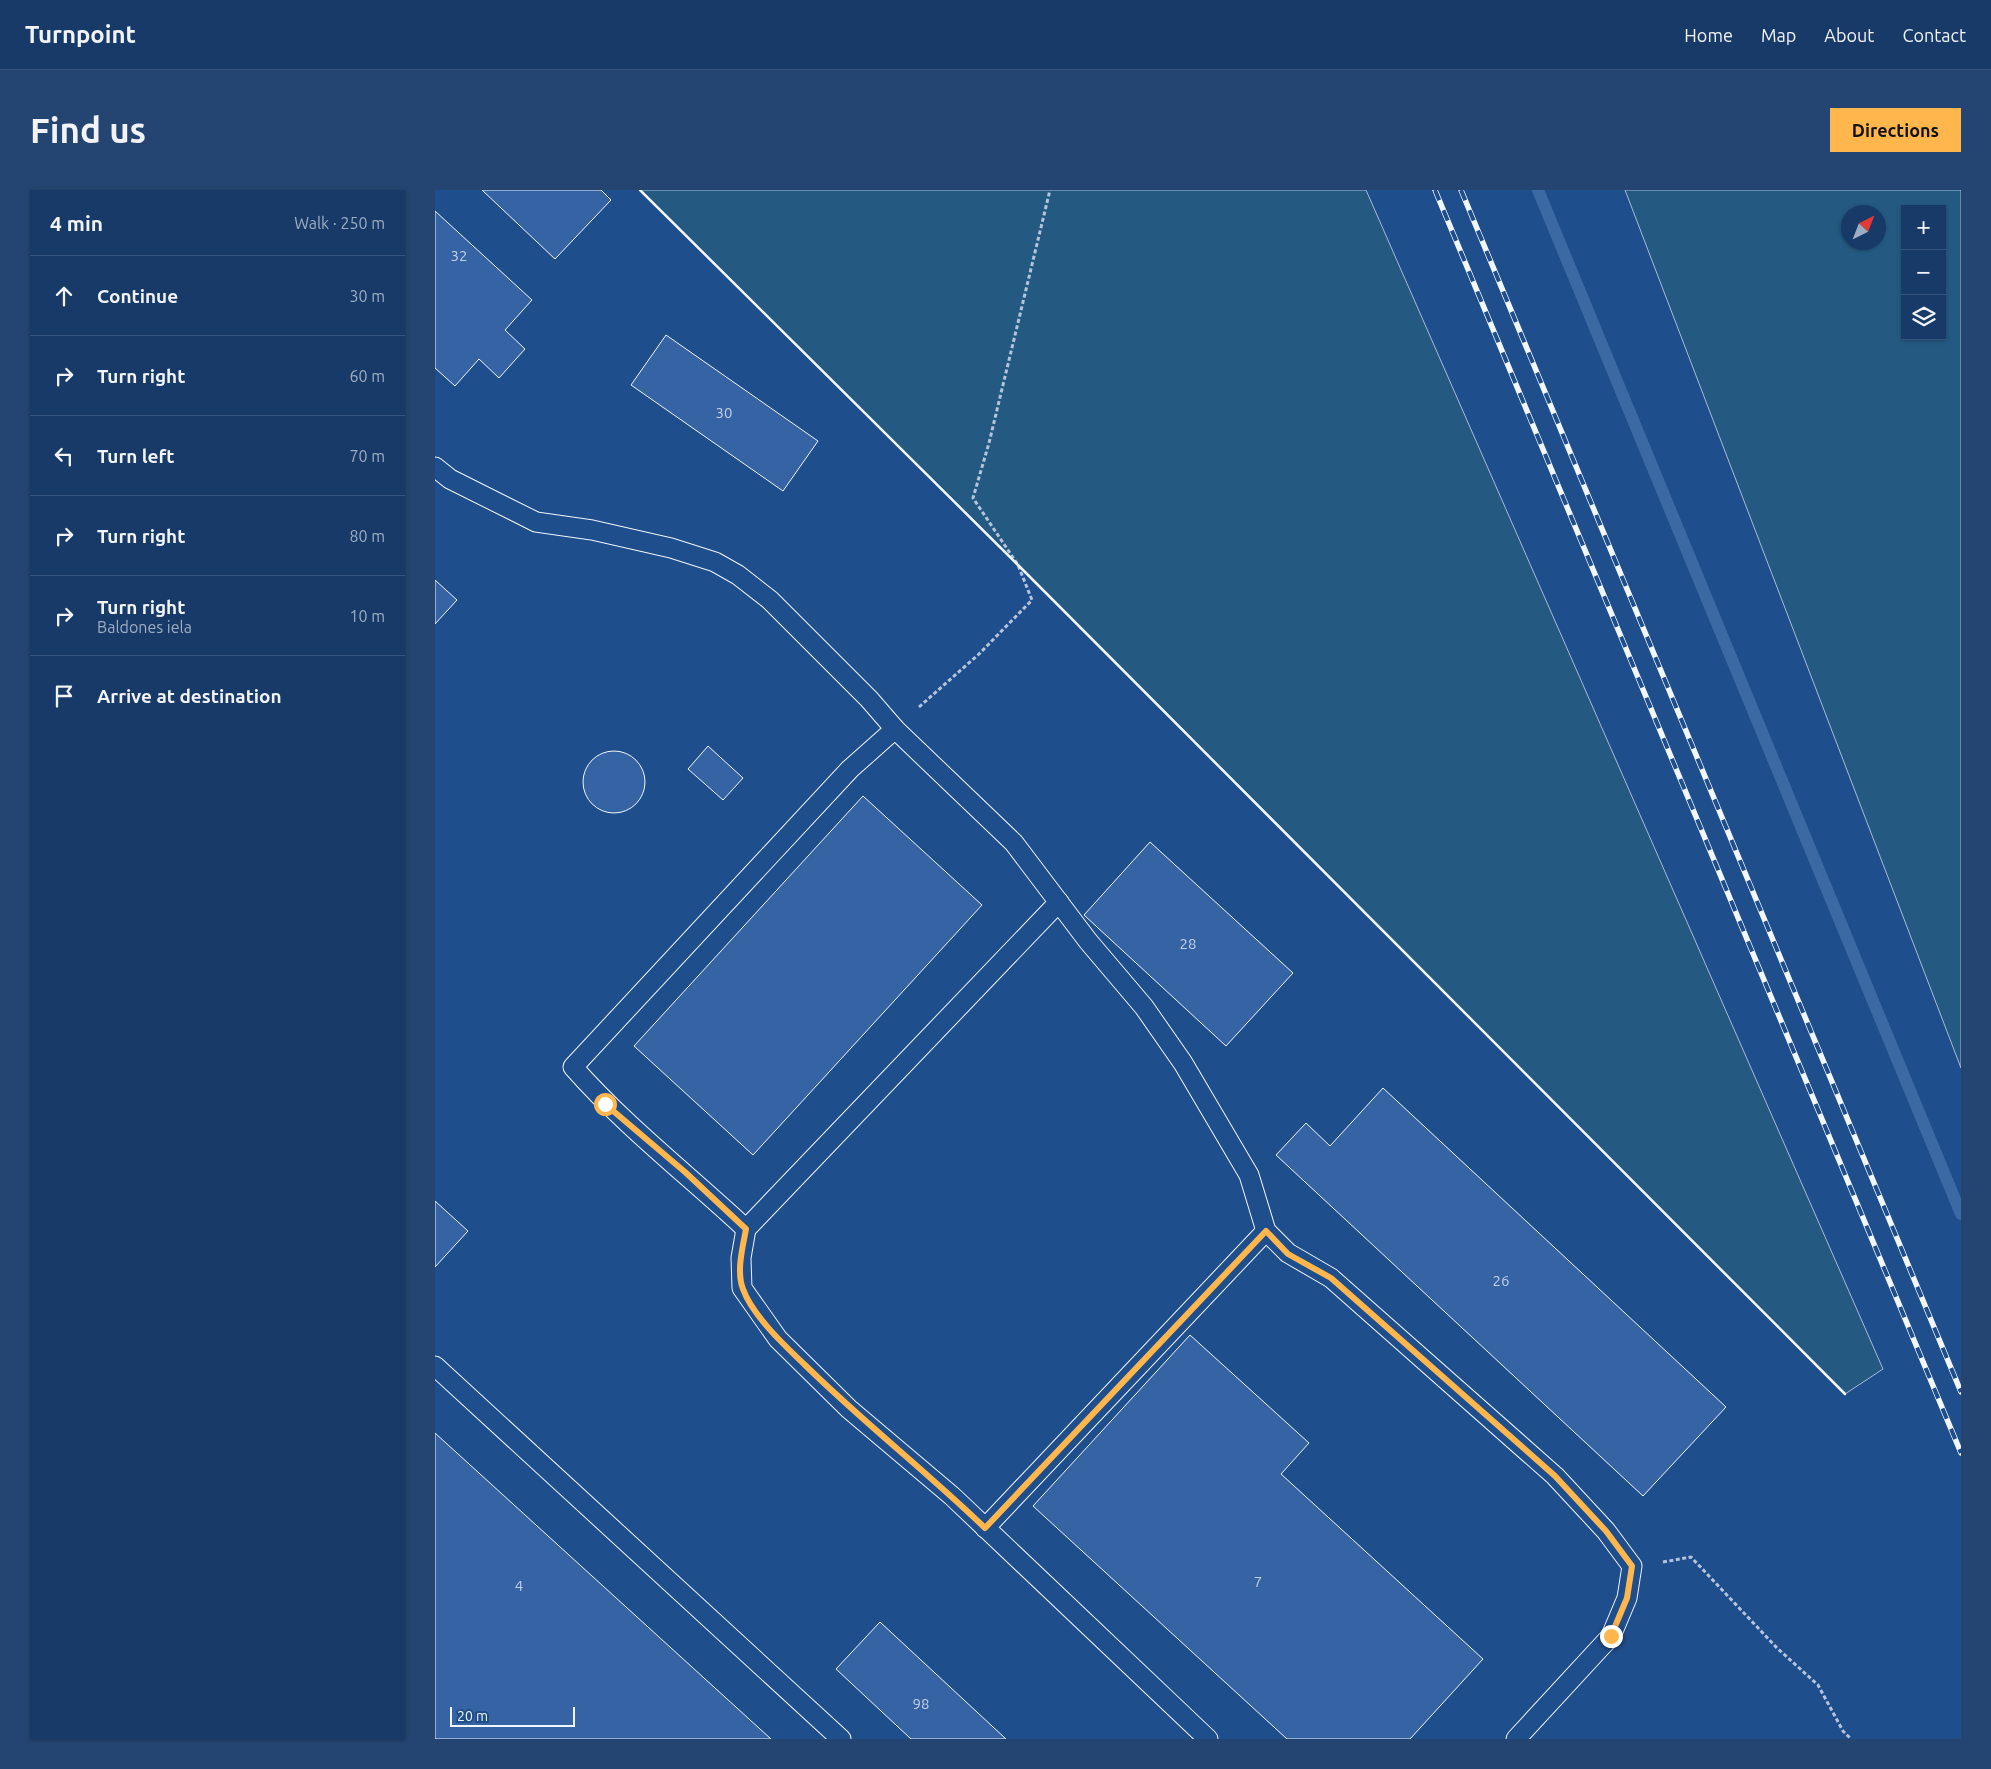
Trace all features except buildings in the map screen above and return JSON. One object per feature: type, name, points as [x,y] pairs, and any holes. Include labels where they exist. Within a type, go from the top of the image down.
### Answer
[{"type":"lane","points":[[435,467],[451,479],[536,522],[623,537],[679,551],[723,566],[770,600],[869,699],[895,729],[1014,843],[1087,941],[1144,1007],[1183,1063],[1249,1175],[1266,1231],[1288,1254],[1331,1278],[1555,1476],[1606,1531],[1632,1566],[1627,1598],[1611,1636],[1516,1739]]},
{"type":"lane","points":[[746,1229],[685,1172],[605,1104],[573,1068],[850,769],[895,729]]},
{"type":"lane","points":[[1059,902],[746,1229],[741,1258],[742,1288],[777,1339],[849,1409],[952,1496],[1208,1739]]},
{"type":"lane","points":[[985,1528],[1266,1231]]},
{"type":"lane","points":[[435,1366],[841,1739]]},
{"type":"path","points":[[895,729],[979,654],[1032,600],[1018,565],[973,498],[989,443],[1050,190]]},
{"type":"path","points":[[1632,1566],[1691,1558],[1777,1648],[1818,1685],[1843,1731],[1851,1739]]},
{"type":"shaded area","points":[[640,190],[1366,190],[1883,1369],[1845,1394],[1018,565]]},
{"type":"shaded area","points":[[1625,190],[1961,190],[1961,1068]]},
{"type":"waterway","points":[[1538,190],[1961,1214]]},
{"type":"railway","points":[[1435,190],[1961,1453]]},
{"type":"railway","points":[[1461,190],[1961,1392]]},
{"type":"wall","points":[[640,190],[1018,565],[1845,1394]]},
{"type":"route","points":[[605,1104],[685,1172],[746,1229],[741,1258],[742,1288],[758,1314],[777,1339],[849,1409],[952,1496],[985,1528],[1266,1231],[1288,1254],[1331,1278],[1555,1476],[1606,1531],[1632,1566],[1627,1598],[1611,1636]]}]
